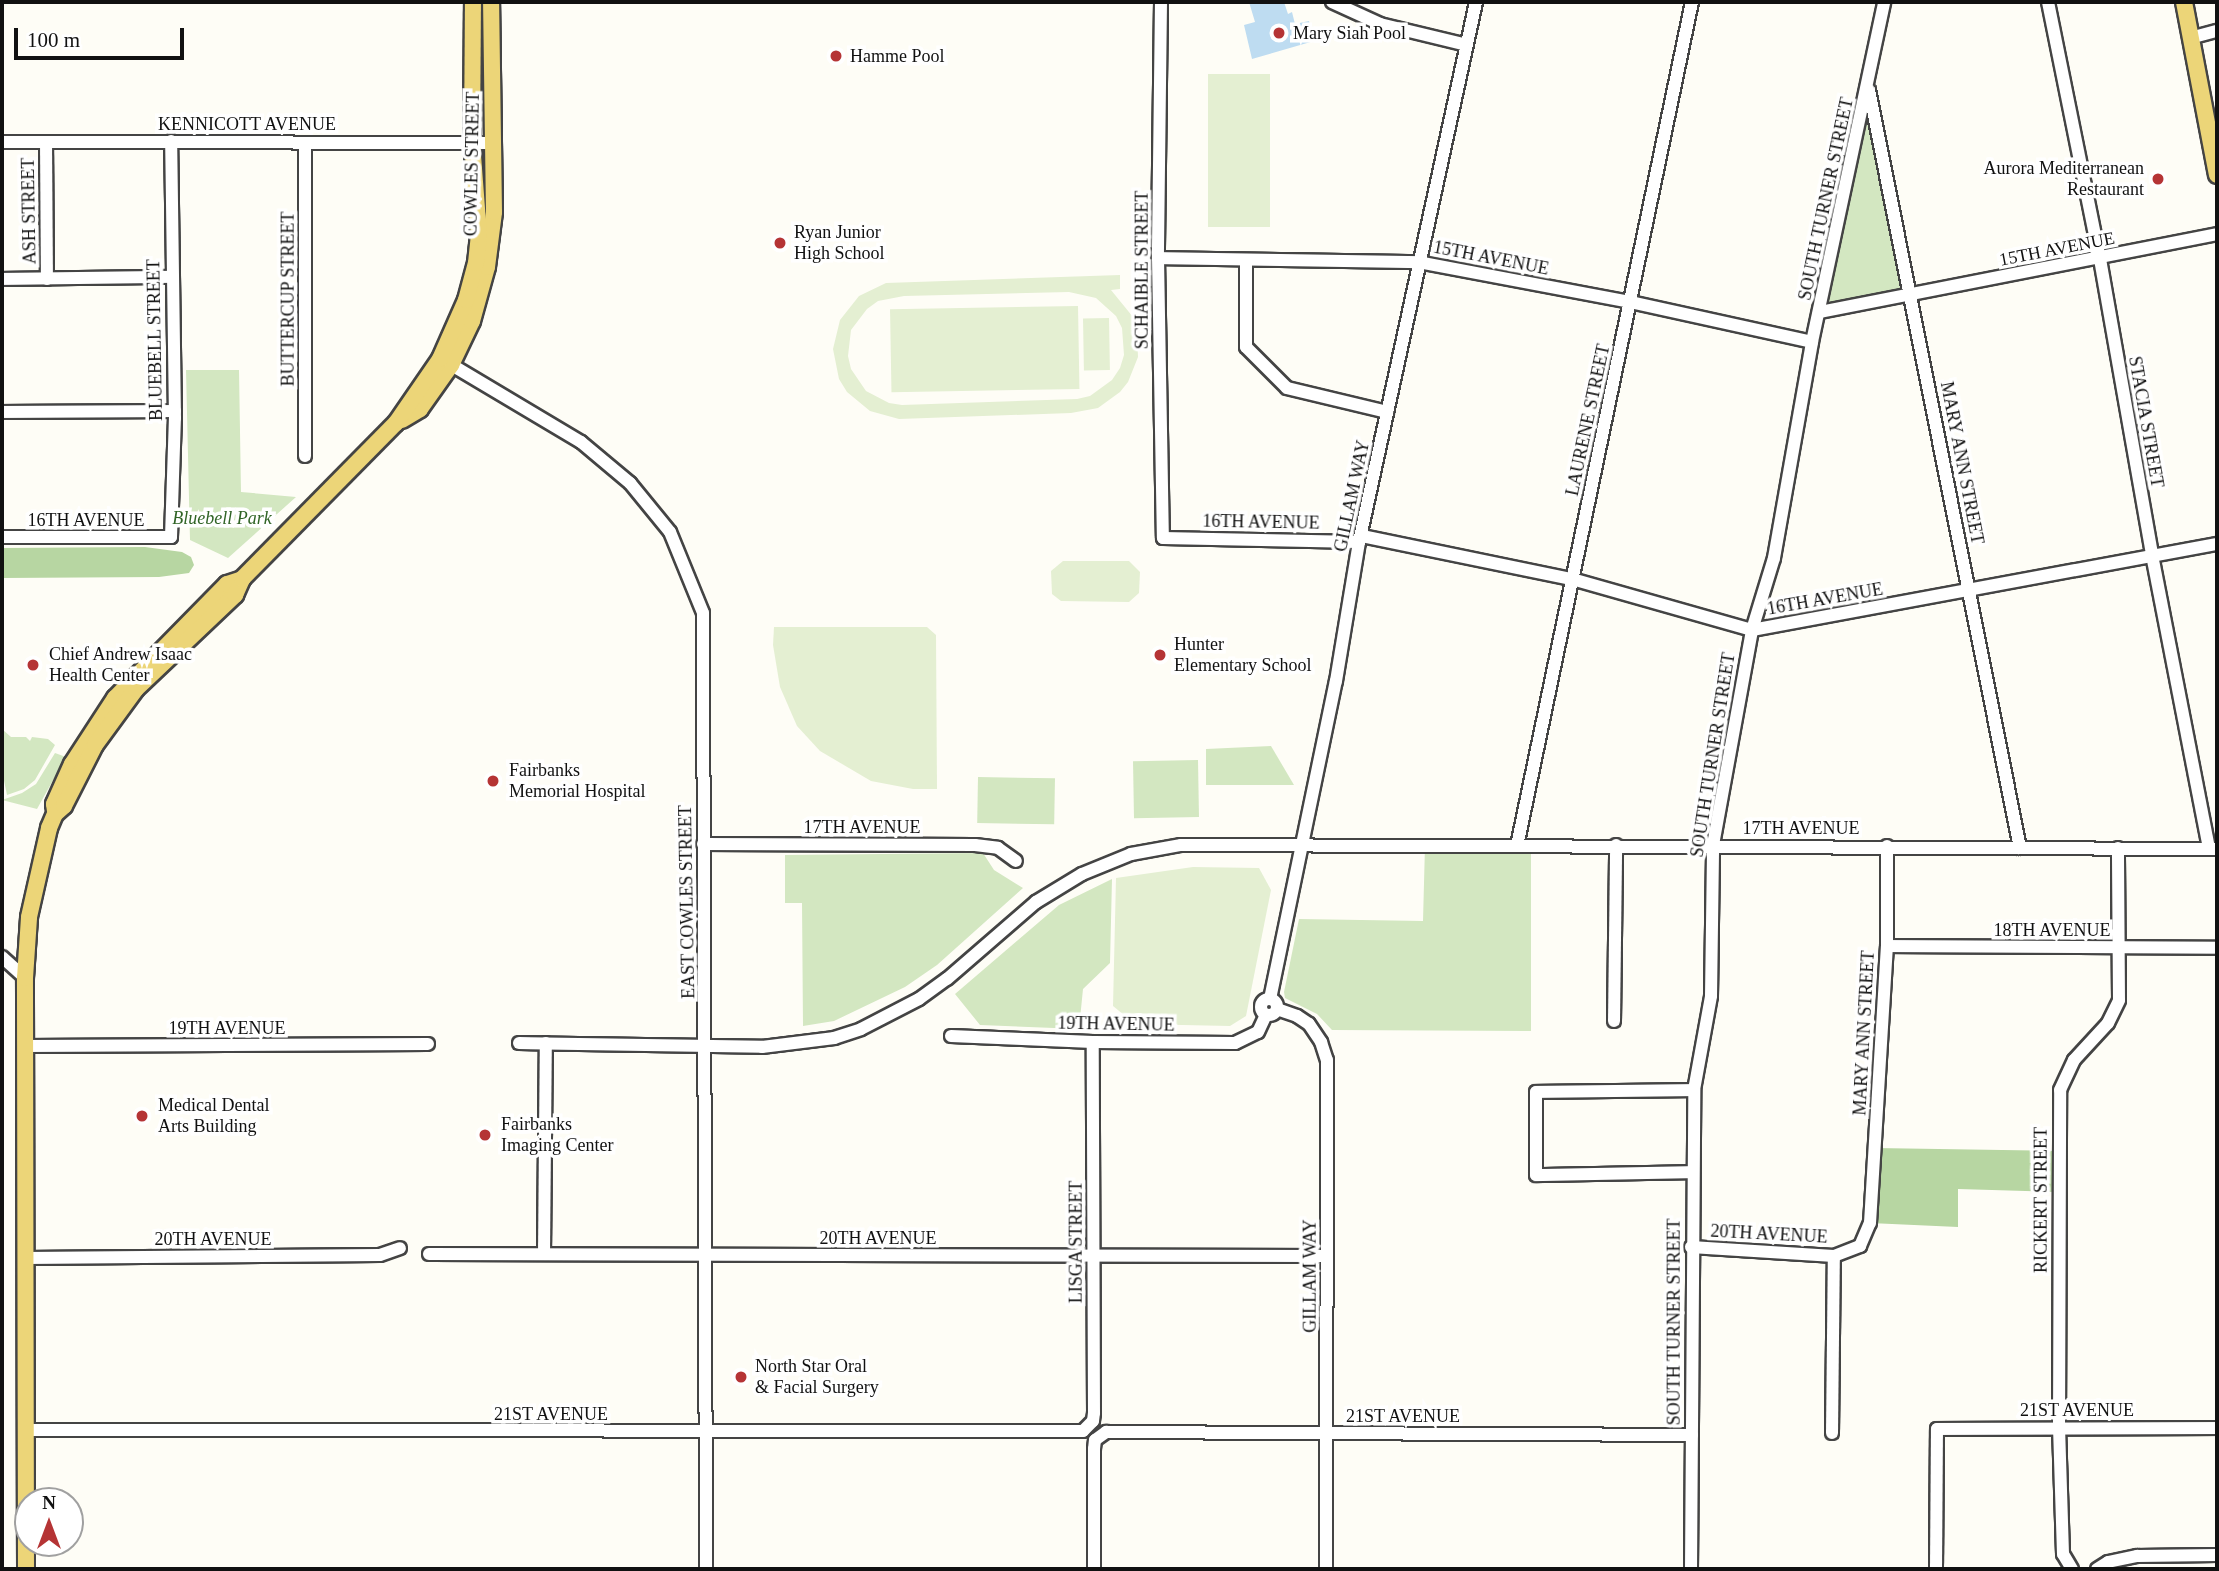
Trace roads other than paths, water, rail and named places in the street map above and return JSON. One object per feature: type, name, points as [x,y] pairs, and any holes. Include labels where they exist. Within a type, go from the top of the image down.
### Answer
[{"type":"main road","name":"COWLES STREET","points":[[446,362],[476,263],[479,235],[472,142],[473,2]]},
{"type":"main road","name":"COWLES STREET","points":[[446,362],[472,321],[487,267],[494,212],[491,2]]},
{"type":"main road","points":[[2184,2],[2217,175]]},
{"type":"main road","points":[[26,1569],[25,978],[29,917],[41,857],[55,814],[54,804],[72,764],[115,698],[227,584],[242,579],[397,423],[446,362]]},
{"type":"street","name":"SCHAIBLE STREET","points":[[1161,2],[1158,258],[1163,538]]},
{"type":"street","points":[[1332,2],[1380,24],[1467,45]]},
{"type":"street","name":"GILLAM WAY","points":[[1326,1569],[1326,1055],[1309,1024],[1297,1016],[1271,1008],[1301,844],[1336,681],[1360,539],[1476,2]]},
{"type":"street","name":"LAURENE STREET","points":[[1517,846],[1692,2]]},
{"type":"street","name":"SOUTH TURNER STREET","points":[[1691,1569],[1694,1090],[1711,996],[1713,845],[1752,630],[1774,558],[1812,342],[1884,2]]},
{"type":"street","name":"STACIA STREET","points":[[2048,2],[2100,259],[2152,555],[2213,849]]},
{"type":"street","points":[[2190,38],[2217,31]]},
{"type":"street","name":"MARY ANN STREET","points":[[1868,84],[2020,848]]},
{"type":"street","name":"KENNICOTT AVENUE","points":[[2,142],[493,143]]},
{"type":"street","name":"ASH STREET","points":[[46,142],[47,279]]},
{"type":"street","name":"BLUEBELL STREET","points":[[171,142],[175,411],[171,537]]},
{"type":"street","name":"BUTTERCUP STREET","points":[[305,143],[305,456]]},
{"type":"street","name":"15TH AVENUE","points":[[1820,312],[2217,234]]},
{"type":"street","name":"15TH AVENUE","points":[[1158,258],[1418,262],[1630,302],[1812,342]]},
{"type":"street","points":[[1246,260],[1246,347],[1287,388],[1387,412]]},
{"type":"street","points":[[2,279],[172,277]]},
{"type":"street","name":"EAST COWLES STREET","points":[[446,362],[581,442],[631,483],[670,532],[703,613],[706,1569]]},
{"type":"street","points":[[2,411],[175,411]]},
{"type":"street","name":"16TH AVENUE","points":[[2,537],[171,537]]},
{"type":"street","name":"16TH AVENUE","points":[[1163,538],[1360,539],[1572,579],[1752,630],[2217,544]]},
{"type":"street","name":"17TH AVENUE","points":[[704,844],[975,845],[998,848],[1016,861]]},
{"type":"street","name":"17TH AVENUE","points":[[706,1047],[800,1044],[834,1038],[861,1029],[919,999],[947,979],[1036,902],[1106,862],[1155,848],[1181,845],[1301,844],[2213,849]]},
{"type":"street","points":[[1614,1021],[1616,845]]},
{"type":"street","name":"MARY ANN STREET","points":[[1870,1223],[1887,946],[1887,846]]},
{"type":"street","name":"RICKERT STREET","points":[[2072,1569],[2063,1554],[2059,1427],[2060,1090],[2074,1060],[2108,1023],[2119,1000],[2121,948],[2118,848]]},
{"type":"street","name":"18TH AVENUE","points":[[1887,946],[2217,948]]},
{"type":"street","points":[[2,957],[25,978]]},
{"type":"street","name":"19TH AVENUE","points":[[951,1036],[1093,1042],[1240,1042],[1258,1032],[1271,1008]]},
{"type":"street","name":"LISGA STREET","points":[[1077,1432],[1089,1428],[1094,1413],[1093,1042]]},
{"type":"street","points":[[519,1043],[706,1047]]},
{"type":"street","points":[[544,1254],[546,1043]]},
{"type":"street","name":"19TH AVENUE","points":[[26,1046],[429,1044]]},
{"type":"street","points":[[1693,1171],[1536,1175],[1536,1092],[1694,1090]]},
{"type":"street","name":"20TH AVENUE","points":[[1691,1247],[1834,1256],[1860,1246],[1870,1223]]},
{"type":"street","name":"20TH AVENUE","points":[[26,1258],[380,1255],[400,1248]]},
{"type":"street","name":"20TH AVENUE","points":[[429,1254],[1327,1256]]},
{"type":"street","points":[[1832,1433],[1834,1256]]},
{"type":"street","name":"21ST AVENUE","points":[[1937,1569],[1937,1429],[2217,1428]]},
{"type":"street","name":"21ST AVENUE","points":[[26,1430],[1077,1432]]},
{"type":"street","name":"21ST AVENUE","points":[[1094,1569],[1095,1440],[1106,1432],[1692,1435]]},
{"type":"street","points":[[2098,1569],[2108,1562],[2137,1556],[2217,1555]]},
{"type":"water","name":"Mary Siah Pool","points":[[1249,2],[1284,2],[1288,14],[1292,12],[1295,24],[1309,21],[1314,41],[1252,59],[1244,25],[1255,22]]},
{"type":"place","name":"Mary Siah Pool","points":[[1279,33]]},
{"type":"place","name":"Hamme Pool","points":[[836,56]]},
{"type":"place","name":"Aurora Mediterranean Restaurant","points":[[2158,179]]},
{"type":"place","name":"Ryan Junior High School","points":[[780,243]]},
{"type":"place","name":"Hunter Elementary School","points":[[1160,655]]},
{"type":"place","name":"Chief Andrew Isaac Health Center","points":[[33,665]]},
{"type":"place","name":"Fairbanks Memorial Hospital","points":[[493,781]]},
{"type":"place","name":"Medical Dental Arts Building","points":[[142,1116]]},
{"type":"place","name":"Fairbanks Imaging Center","points":[[485,1135]]},
{"type":"place","name":"North Star Oral & Facial Surgery","points":[[741,1377]]},
{"type":"park label","name":"Bluebell Park","points":[[222,518]]}]
